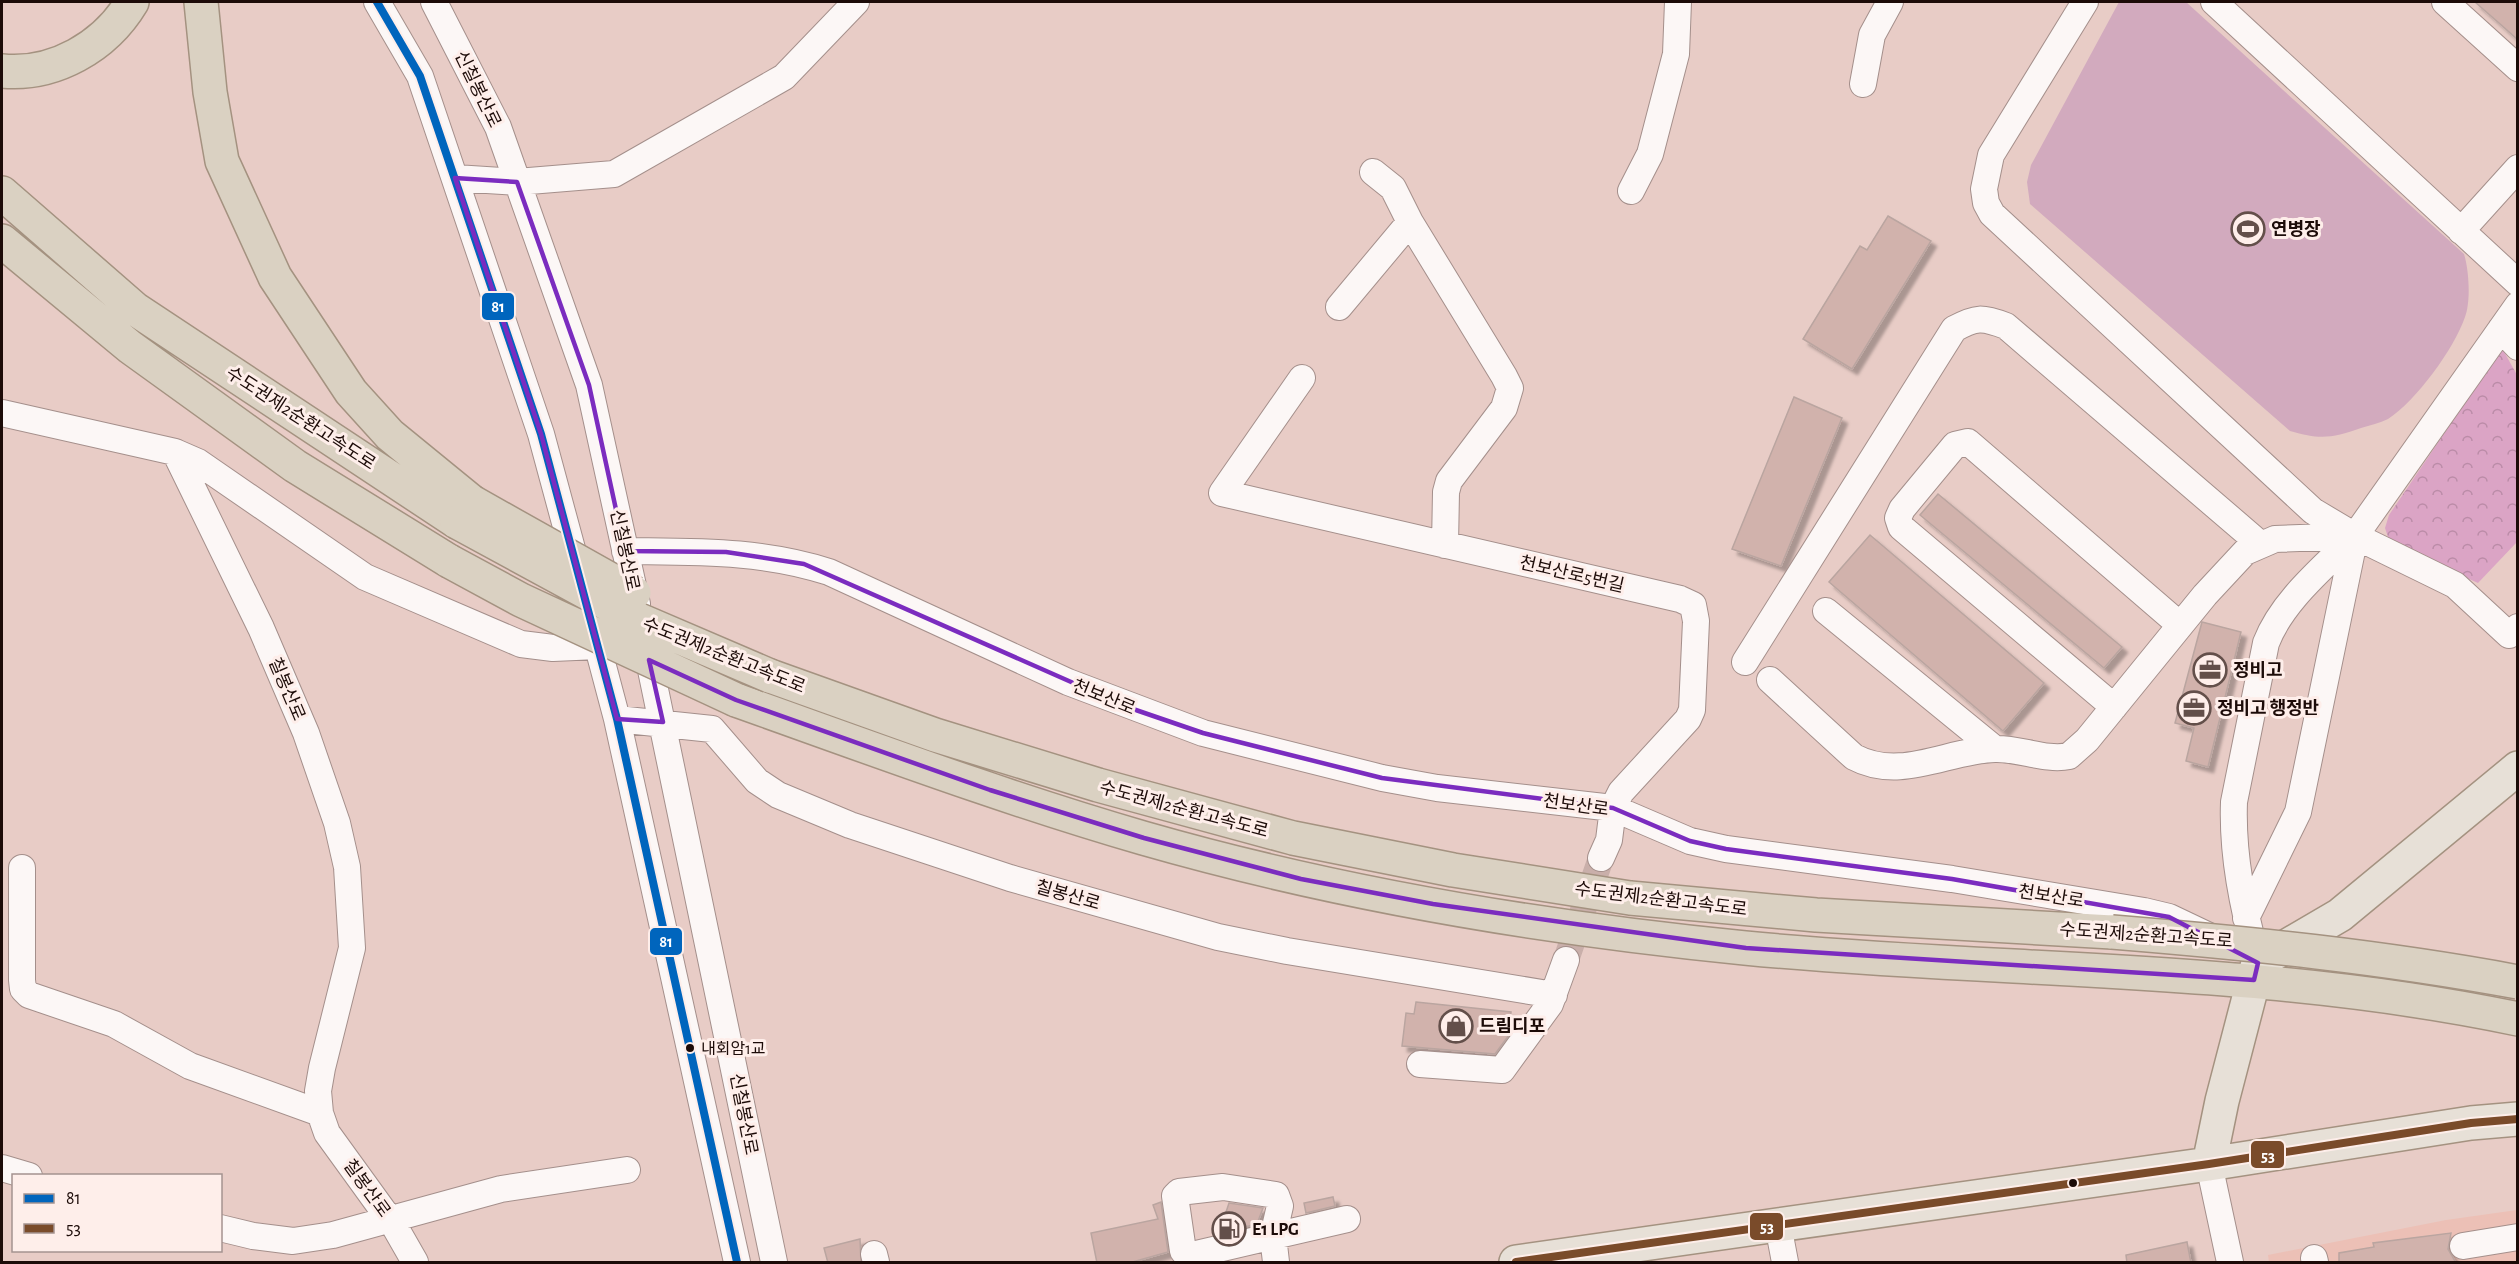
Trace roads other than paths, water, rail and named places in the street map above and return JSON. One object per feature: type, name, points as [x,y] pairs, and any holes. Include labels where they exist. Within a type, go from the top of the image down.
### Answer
[{"type":"highway","points":[[2,71],[33,72],[64,62],[109,33],[132,2]]},
{"type":"highway","points":[[201,2],[210,92],[222,161],[275,277],[351,392],[465,512]]},
{"type":"highway","name":"수도권제2순환고속도로","points":[[2,193],[135,309],[465,512],[610,580],[760,664],[843,688],[935,735],[1098,785],[1293,838],[1453,870],[1630,898],[1804,914],[2112,932],[2251,943],[2398,961],[2517,982]]},
{"type":"highway","name":"수도권제2순환고속도로","points":[[2,241],[130,347],[295,466],[449,561],[521,600],[736,700],[990,790],[1144,838],[1301,879],[1444,906],[1596,930],[1746,948],[2079,967],[2285,983],[2517,1019]]},
{"type":"highway","points":[[2,268],[129,366],[295,466]]},
{"type":"main road","points":[[2210,1164],[2222,1101],[2258,963],[2340,915],[2517,768]]},
{"type":"main road","points":[[1516,1263],[2210,1164],[2471,1123],[2517,1119]]},
{"type":"street","name":"신칠봉산로","points":[[377,2],[420,76],[540,434],[617,719],[737,1263]]},
{"type":"street","name":"신칠봉산로","points":[[434,2],[498,127],[589,385],[663,722],[774,1263]]},
{"type":"street","points":[[455,178],[517,182],[614,174],[784,77],[856,2]]},
{"type":"street","points":[[1631,191],[1650,154],[1676,54],[1678,2]]},
{"type":"street","points":[[1863,84],[1872,35],[1890,2]]},
{"type":"street","points":[[2085,2],[1991,155],[1986,173],[1986,203],[1992,214],[2313,511],[2355,536],[2455,585],[2509,634],[2517,627]]},
{"type":"street","points":[[2214,2],[2517,283]]},
{"type":"street","points":[[2445,2],[2517,68]]},
{"type":"street","points":[[2461,231],[2517,168]]},
{"type":"street","points":[[1373,172],[1393,188],[1410,222],[1509,388],[1504,408],[1449,481],[1446,492],[1445,545]]},
{"type":"street","points":[[1339,307],[1410,222]]},
{"type":"street","points":[[2258,963],[2246,918],[2234,846],[2234,802],[2266,643],[2271,629],[2304,589],[2355,536],[2509,338],[2517,305]]},
{"type":"street","points":[[1745,662],[1954,329],[1970,320],[1986,318],[2006,326],[2260,544]]},
{"type":"street","name":"천보산로5번길","points":[[1302,378],[1222,493],[1680,598],[1693,605],[1696,621],[1692,710],[1688,719],[1621,792],[1613,808]]},
{"type":"street","points":[[2,413],[175,452],[198,462],[365,577],[521,644],[553,648],[597,646]]},
{"type":"street","points":[[2114,707],[1902,527],[1898,518],[1902,509],[1956,445],[1968,442],[2180,626]]},
{"type":"street","name":"칠봉산로","points":[[175,452],[261,628],[306,733],[337,823],[347,867],[352,948],[322,1068],[318,1091],[320,1113],[327,1133],[392,1223],[416,1263]]},
{"type":"street","points":[[1770,680],[1854,757],[1865,763],[1878,766],[1924,764],[1995,749],[2069,756],[2087,740],[2244,552],[2275,539],[2355,536]]},
{"type":"street","points":[[2246,918],[2298,812],[2355,536]]},
{"type":"street","name":"천보산로","points":[[625,551],[726,552],[763,555],[804,564],[829,572],[1068,682],[1130,708],[1203,733],[1382,778],[1437,788],[1613,808],[1690,841],[1726,849],[1952,879],[2160,915],[2187,924],[2258,963]]},
{"type":"street","points":[[1826,610],[1995,749]]},
{"type":"street","name":"칠봉산로","points":[[617,719],[663,722],[712,729],[757,781],[778,795],[816,812],[1010,878],[1218,937],[1287,951],[1554,995]]},
{"type":"street","points":[[1602,858],[1609,840],[1613,808]]},
{"type":"street","points":[[22,868],[22,980],[23,989],[28,995],[114,1024],[190,1066],[320,1113]]},
{"type":"street","points":[[1420,1064],[1502,1070],[1554,995],[1566,960]]},
{"type":"street","points":[[2210,1164],[2230,1263]]},
{"type":"street","points":[[2,1168],[22,1174]]},
{"type":"street","points":[[222,1228],[253,1236],[293,1241],[392,1223],[501,1189],[627,1170]]},
{"type":"street","points":[[1276,1254],[1347,1219]]},
{"type":"street","points":[[1778,1225],[1785,1263]]},
{"type":"street","points":[[2463,1247],[2517,1237]]},
{"type":"tunnel","points":[[1566,960],[1601,858]]},
{"type":"place","name":"연병장","points":[[2248,229]]},
{"type":"place","name":"정비고","points":[[2210,670]]},
{"type":"place","name":"정비고 행정반","points":[[2194,708]]},
{"type":"place","name":"드림디포","points":[[1456,1026]]},
{"type":"place","name":"내회암1교","points":[[690,1048]]},
{"type":"place","name":"E1 LPG","points":[[1229,1229]]}]
